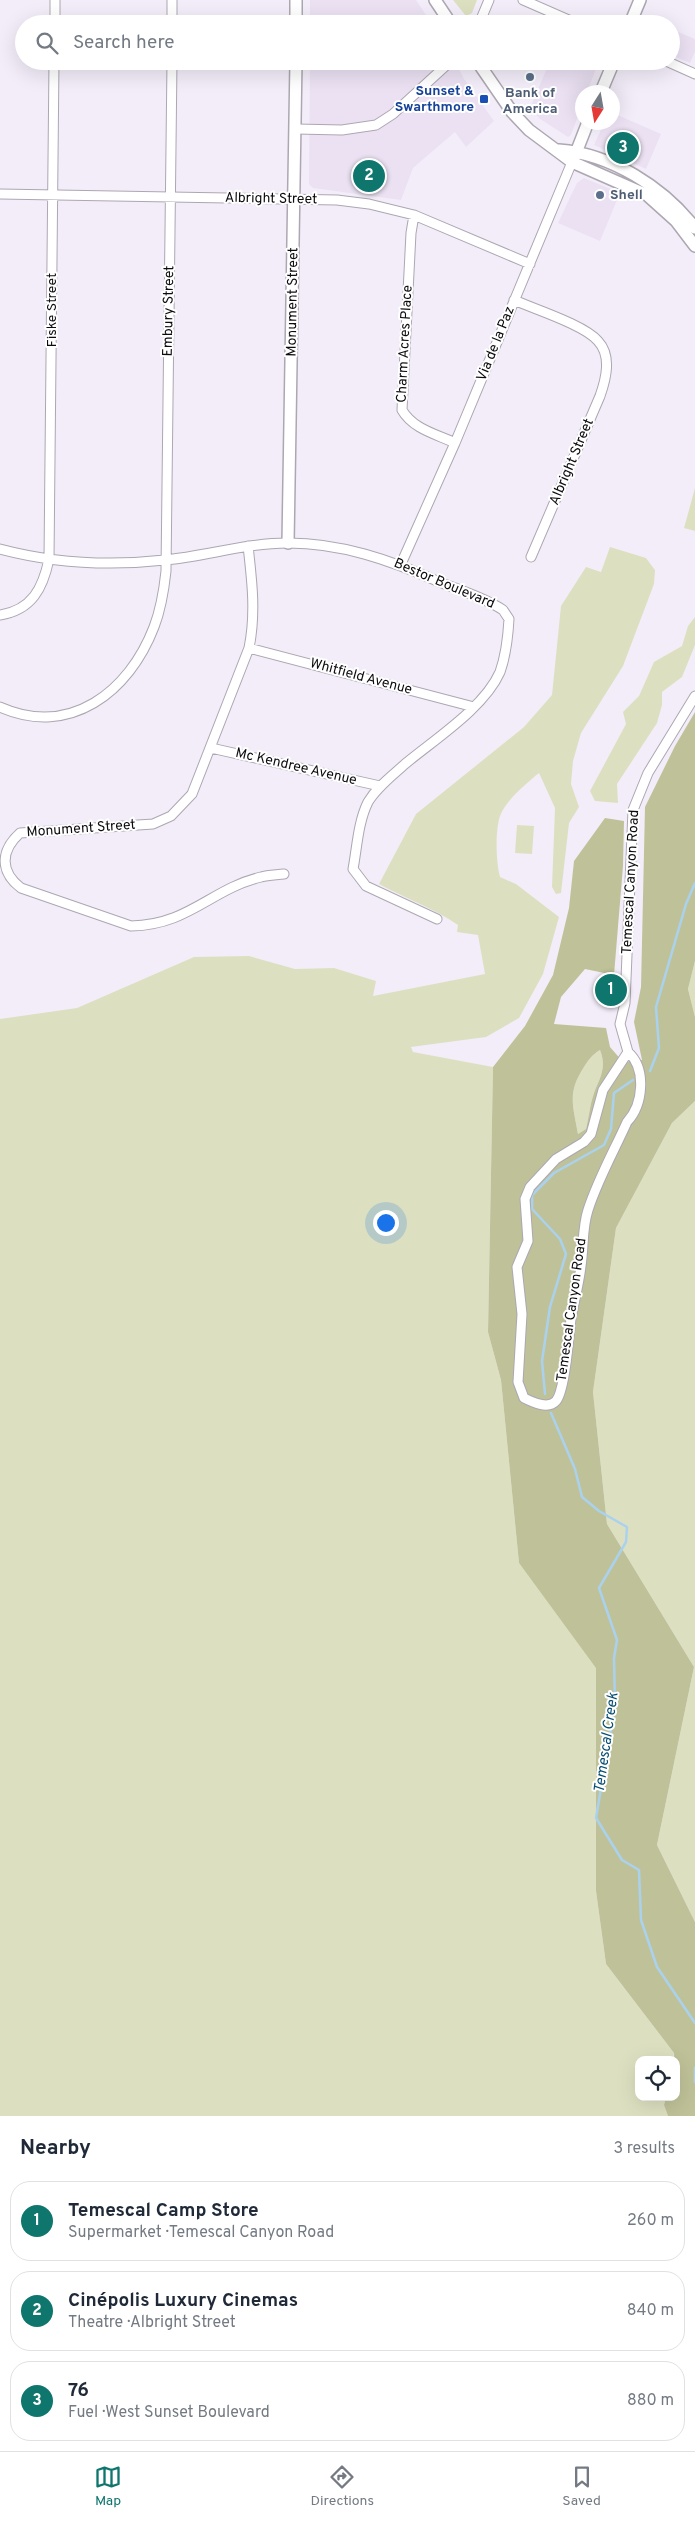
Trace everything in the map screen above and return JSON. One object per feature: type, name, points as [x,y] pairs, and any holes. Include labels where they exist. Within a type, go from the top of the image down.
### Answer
[{"type":"street","points":[[54,15],[55,0]]},
{"type":"street","points":[[172,0],[172,15]]},
{"type":"street","points":[[296,0],[296,15]]},
{"type":"street","points":[[435,0],[445,15]]},
{"type":"street","points":[[483,15],[489,0]]},
{"type":"street","points":[[523,0],[557,15]]},
{"type":"street","points":[[634,15],[640,0]]},
{"type":"street","points":[[680,67],[695,74]]},
{"type":"street","name":"Fiske Street","points":[[49,559],[54,70]]},
{"type":"street","name":"Embury Street","points":[[166,560],[172,70]]},
{"type":"street","name":"Monument Street","points":[[288,543],[296,70]]},
{"type":"street","points":[[296,129],[342,130],[376,125],[441,70]]},
{"type":"street","points":[[484,70],[522,123],[538,138],[574,156],[640,178],[670,200],[695,228]]},
{"type":"street","points":[[604,85],[610,70]]},
{"type":"street","name":"Via de la Paz","points":[[400,564],[455,443],[585,130]]},
{"type":"street","points":[[574,156],[646,195],[676,221],[695,246]]},
{"type":"street","name":"Albright Street","points":[[0,194],[295,199],[357,202],[414,215],[530,264]]},
{"type":"street","name":"Charm Acres Place","points":[[414,215],[410,243],[402,410],[407,419],[417,426],[455,443]]},
{"type":"street","name":"Albright Street","points":[[514,300],[584,331],[599,341],[607,361],[605,382],[600,396],[531,557]]},
{"type":"street","name":"Bestor Boulevard","points":[[0,549],[49,559],[105,563],[166,560],[248,546],[288,543],[347,549],[400,564],[499,608],[507,614],[509,619],[508,632],[499,672],[488,691],[474,707],[380,786],[368,803],[359,831],[353,869],[366,886],[437,919]]},
{"type":"street","name":"Monument Street","points":[[248,546],[254,603],[254,625],[248,648],[192,794],[171,816],[153,824],[20,832],[9,841],[3,852],[2,867],[8,880],[21,888],[131,926],[149,926],[170,921],[243,883],[261,877],[284,874]]},
{"type":"street","points":[[0,615],[24,607],[34,597],[43,584],[49,559]]},
{"type":"street","points":[[0,707],[11,712],[43,717],[73,714],[98,702],[124,679],[136,663],[154,627],[163,596],[166,560]]},
{"type":"street","name":"Whitfield Avenue","points":[[248,648],[474,707]]},
{"type":"street","name":"Temescal Canyon Road","points":[[628,1052],[602,1090],[591,1134],[584,1142],[556,1159],[530,1187],[525,1199],[528,1241],[517,1266],[522,1314],[518,1382],[524,1398],[535,1404],[550,1405],[556,1401],[562,1388],[571,1317],[581,1266],[583,1233],[588,1210],[600,1179],[627,1122],[634,1115],[640,1103],[639,1068],[628,1052],[620,1024],[625,1003],[633,810],[648,774],[695,696]]},
{"type":"street","name":"Mc Kendree Avenue","points":[[211,748],[380,786]]},
{"type":"shaded area","points":[[310,0],[416,0],[426,15],[310,15]]},
{"type":"shaded area","points":[[680,33],[695,39],[695,52],[690,63],[680,59]]},
{"type":"shaded area","points":[[310,70],[460,70],[494,121],[466,147],[455,132],[413,168],[401,200],[313,188],[309,184]]},
{"type":"shaded area","points":[[546,70],[596,70],[590,85],[575,85],[575,124],[571,135],[568,137],[540,119],[530,108]]},
{"type":"shaded area","points":[[620,116],[661,134],[646,169],[594,145],[601,130],[620,130]]},
{"type":"shaded area","points":[[584,178],[620,193],[600,241],[558,223],[577,183]]},
{"type":"green space","points":[[453,0],[477,0],[472,13],[465,15]]},
{"type":"green space","points":[[695,488],[695,531],[684,528]]},
{"type":"green space","points":[[610,547],[646,558],[655,570],[654,584],[623,666],[581,733],[573,761],[571,784],[579,807],[569,823],[561,893],[556,894],[552,887],[555,808],[539,773],[512,798],[503,810],[498,822],[497,846],[500,877],[516,884],[559,917],[543,974],[519,1018],[486,1037],[411,1047],[413,1052],[493,1067],[488,1332],[501,1380],[519,1563],[597,1668],[596,1891],[606,1964],[674,2053],[674,2056],[635,2056],[635,2101],[665,2101],[664,2105],[668,2116],[0,2116],[0,1019],[77,1008],[194,957],[249,956],[295,969],[334,968],[376,981],[373,996],[485,974],[478,935],[457,932],[458,925],[449,919],[379,884],[416,814],[524,727],[552,695],[561,606],[586,567],[601,572]]},
{"type":"green space","points":[[695,617],[695,645],[682,677],[662,692],[662,705],[657,723],[617,784],[618,803],[595,801],[590,791],[626,724],[623,712],[639,696],[654,662],[682,646],[688,626]]},
{"type":"green space","points":[[695,712],[695,961],[688,989],[695,1017],[695,1101],[672,1123],[616,1228],[593,1392],[607,1524],[694,1667],[657,1845],[695,1922],[695,2116],[668,2116],[664,2105],[665,2101],[680,2101],[680,2056],[674,2056],[674,2053],[606,1964],[596,1891],[596,1668],[519,1563],[501,1380],[488,1332],[493,1067],[525,1026],[553,975],[569,908],[574,861],[605,818],[624,821],[623,866],[614,975],[585,969],[561,997],[554,1024],[606,1028],[610,1047],[623,1062],[642,1060],[634,1022],[641,987],[645,807],[675,746]],"holes":[[[600,1050],[603,1062],[586,1129],[578,1134],[573,1099],[575,1084],[591,1057]]]},
{"type":"green space","points":[[517,825],[534,826],[532,854],[515,853]]},
{"type":"green space","points":[[695,961],[695,1017],[688,989]]},
{"type":"green space","points":[[600,1050],[603,1062],[602,1072],[593,1097],[586,1129],[578,1134],[573,1099],[575,1084],[587,1062]]},
{"type":"green space","points":[[695,1101],[695,1922],[657,1845],[694,1667],[607,1524],[593,1392],[616,1228],[672,1123]]},
{"type":"waterway","name":"Temescal Creek","points":[[650,1071],[659,1048],[656,1007],[686,904],[695,883]]},
{"type":"waterway","name":"Temescal Creek","points":[[545,1394],[542,1361],[550,1307],[566,1254],[560,1239],[532,1209],[532,1195],[554,1173],[604,1145],[611,1129],[614,1093],[633,1080]]},
{"type":"waterway","name":"Temescal Creek","points":[[551,1413],[575,1469],[582,1497],[599,1511],[627,1527],[626,1542],[599,1588],[617,1640],[614,1658],[615,1705],[596,1818],[622,1860],[639,1870],[641,1920],[657,1967],[695,2023]]},
{"type":"waterway","name":"Temescal Creek","points":[[695,2068],[695,2082]]},
{"type":"place","name":"Bank of America","points":[[530,77]]},
{"type":"place","name":"Sunset & Swarthmore","points":[[484,99]]},
{"type":"place","name":"76","points":[[623,148]]},
{"type":"place","name":"Cinépolis Luxury Cinemas","points":[[369,176]]},
{"type":"place","name":"Shell","points":[[600,195]]},
{"type":"place","name":"Temescal Camp Store","points":[[611,990]]}]
